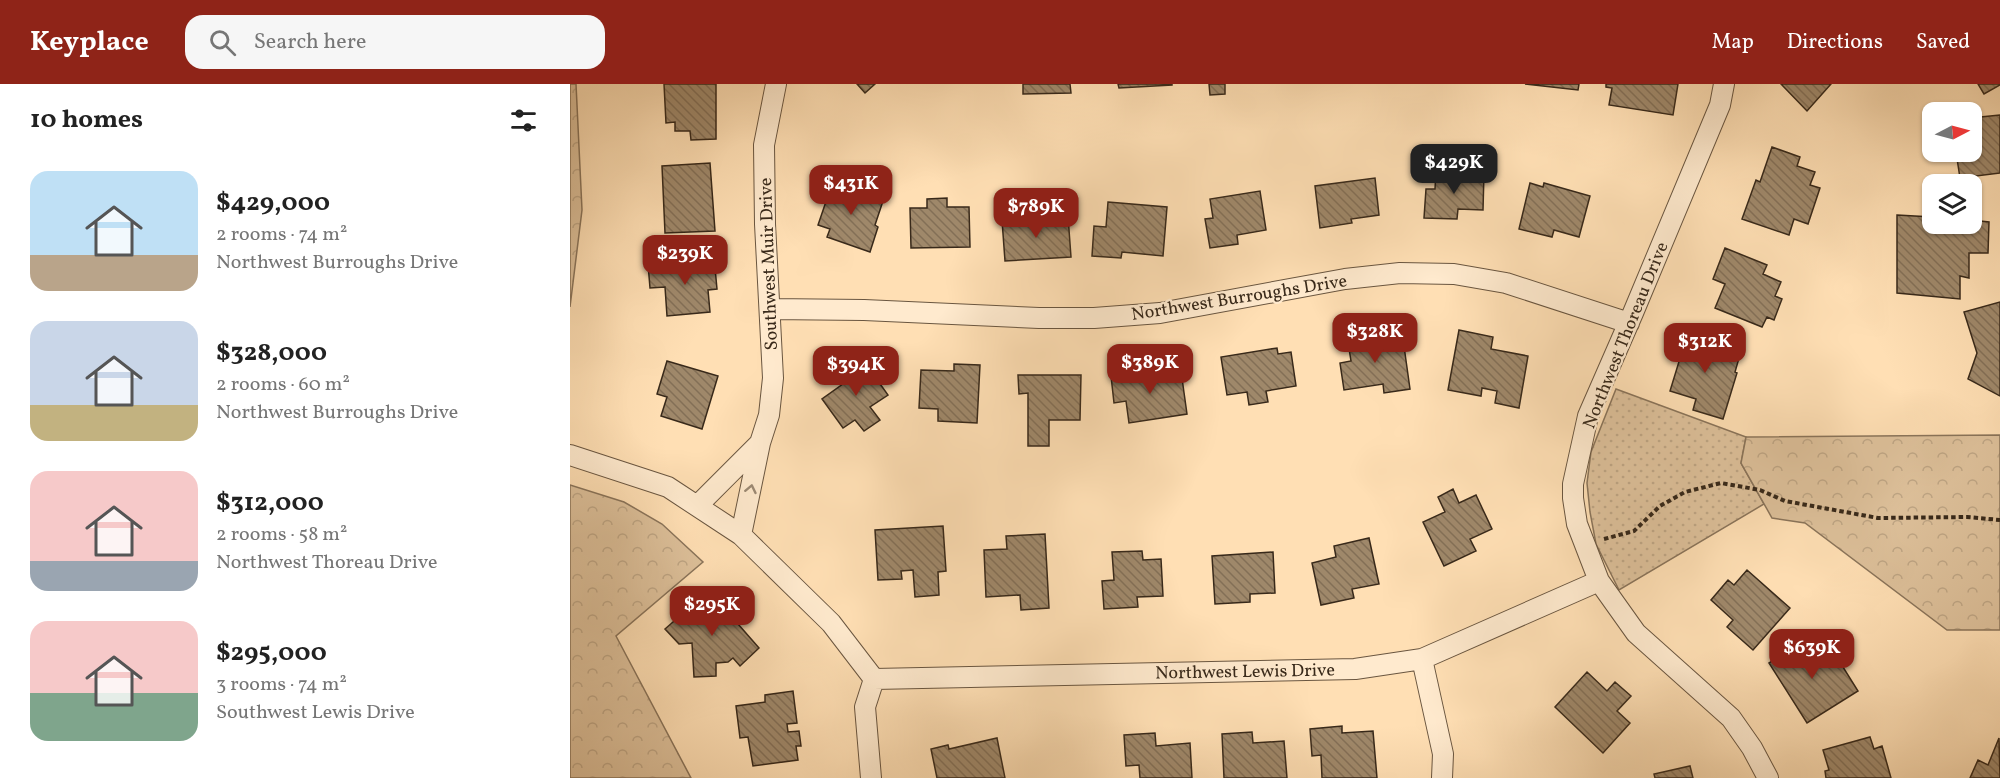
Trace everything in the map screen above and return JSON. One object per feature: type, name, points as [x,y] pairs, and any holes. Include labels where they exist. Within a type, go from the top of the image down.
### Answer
[{"type":"street","name":"Southwest Muir Drive","points":[[741,535],[760,444],[769,415],[773,378],[765,224],[764,145],[776,84]]},
{"type":"street","name":"Northwest Thoreau Drive","points":[[1724,84],[1720,105],[1588,416],[1573,484],[1576,524],[1599,581],[1636,633],[1731,718],[1752,748],[1768,778]]},
{"type":"street","name":"Northwest Burroughs Drive","points":[[770,309],[1094,318],[1160,313],[1345,279],[1411,273],[1454,274],[1506,283],[1629,323]]},
{"type":"street","points":[[697,506],[760,444]]},
{"type":"street","points":[[570,455],[668,486],[741,535],[831,623],[874,679],[866,707],[871,778]]},
{"type":"street","name":"Northwest Lewis Drive","points":[[874,679],[1355,669],[1422,659],[1599,581]]},
{"type":"street","points":[[1422,659],[1443,754],[1442,778]]},
{"type":"path","points":[[1604,540],[1634,531],[1660,506],[1685,492],[1721,483],[1760,490],[1785,501],[1878,518],[2000,520]]},
{"type":"green space","points":[[570,84],[576,84],[582,210],[570,307]]},
{"type":"green space","points":[[1616,389],[1746,437],[1741,463],[1764,504],[1619,590],[1596,544],[1587,483],[1591,452]]},
{"type":"green space","points":[[2000,435],[2000,630],[1947,630],[1805,523],[1772,518],[1741,463],[1746,437]]},
{"type":"green space","points":[[570,485],[624,502],[662,524],[703,562],[616,636],[691,778],[570,778]]},
{"type":"building","points":[[664,84],[716,84],[716,139],[691,140],[690,131],[675,131],[675,122],[666,123]]},
{"type":"building","points":[[857,84],[875,84],[865,93]]},
{"type":"building","points":[[1023,84],[1070,84],[1071,93],[1023,94]]},
{"type":"building","points":[[1118,84],[1172,84],[1172,85],[1119,88]]},
{"type":"building","points":[[1209,84],[1225,84],[1225,94],[1210,95]]},
{"type":"building","points":[[1525,84],[1579,84],[1578,90]]},
{"type":"building","points":[[1606,84],[1678,84],[1673,115],[1609,105],[1612,88],[1606,87]]},
{"type":"building","points":[[1781,84],[1831,84],[1807,111]]},
{"type":"building","points":[[1978,84],[2000,84],[2000,85],[1984,94]]},
{"type":"building","points":[[2000,115],[2000,173],[1982,175],[1959,174],[1958,162],[1982,162],[1982,117]]},
{"type":"building","points":[[1772,147],[1800,157],[1797,166],[1815,172],[1810,185],[1820,188],[1808,224],[1794,219],[1789,235],[1742,219],[1756,180],[1760,182]]},
{"type":"building","points":[[710,163],[715,231],[665,233],[662,166]]},
{"type":"building","points":[[1436,171],[1484,173],[1483,210],[1458,209],[1457,219],[1424,218],[1426,189],[1435,189]]},
{"type":"building","points":[[1375,178],[1379,215],[1351,219],[1352,223],[1320,228],[1315,186]]},
{"type":"building","points":[[833,181],[884,198],[875,225],[878,227],[870,252],[827,237],[830,229],[818,225]]},
{"type":"building","points":[[1530,183],[1543,187],[1544,183],[1590,196],[1579,237],[1554,230],[1552,237],[1519,229]]},
{"type":"building","points":[[1260,191],[1266,230],[1237,235],[1238,244],[1210,248],[1205,219],[1213,218],[1210,199]]},
{"type":"building","points":[[947,198],[947,207],[969,207],[970,247],[911,248],[910,208],[927,208],[927,199]]},
{"type":"building","points":[[1108,202],[1167,207],[1163,256],[1122,252],[1121,258],[1092,256],[1094,226],[1106,227]]},
{"type":"building","points":[[1897,215],[1922,216],[1922,234],[1982,234],[1982,221],[1989,222],[1988,253],[1969,253],[1969,278],[1960,276],[1960,299],[1897,293]]},
{"type":"building","points":[[1068,216],[1071,257],[1005,261],[1002,220]]},
{"type":"building","points":[[1725,248],[1767,265],[1763,274],[1781,282],[1775,296],[1782,299],[1774,320],[1767,317],[1762,327],[1715,308],[1725,284],[1713,279]]},
{"type":"building","points":[[714,257],[717,289],[708,290],[710,312],[667,316],[665,287],[650,288],[648,264],[670,262],[671,271],[690,269],[689,259]]},
{"type":"building","points":[[2000,302],[2000,396],[1968,379],[1977,353],[1964,312]]},
{"type":"building","points":[[1689,329],[1718,338],[1714,350],[1739,358],[1735,372],[1737,373],[1723,419],[1693,410],[1696,399],[1670,391]]},
{"type":"building","points":[[1459,330],[1493,337],[1491,349],[1528,356],[1519,408],[1495,403],[1497,391],[1482,388],[1481,396],[1448,390]]},
{"type":"building","points":[[1372,332],[1374,344],[1403,339],[1410,389],[1384,393],[1383,384],[1344,390],[1340,363],[1351,361],[1347,336]]},
{"type":"building","points":[[1277,348],[1278,354],[1291,352],[1296,386],[1266,391],[1268,402],[1249,405],[1247,392],[1227,395],[1221,357]]},
{"type":"building","points":[[861,357],[888,395],[870,407],[880,420],[864,431],[855,420],[843,428],[822,399],[847,381],[841,372]]},
{"type":"building","points":[[667,361],[718,376],[702,429],[661,416],[667,397],[657,394]]},
{"type":"building","points":[[954,364],[980,365],[977,423],[938,421],[938,409],[919,408],[921,370],[954,371]]},
{"type":"building","points":[[1145,371],[1146,376],[1181,371],[1187,414],[1129,423],[1126,401],[1114,403],[1111,376]]},
{"type":"building","points":[[1018,375],[1081,375],[1080,420],[1049,420],[1049,446],[1028,446],[1028,393],[1019,394]]},
{"type":"building","points":[[1453,489],[1459,503],[1476,495],[1492,529],[1470,539],[1476,551],[1444,566],[1423,522],[1445,512],[1438,497]]},
{"type":"building","points":[[943,526],[946,571],[938,572],[939,595],[915,597],[913,570],[901,571],[902,579],[878,580],[875,530]]},
{"type":"building","points":[[1045,534],[1049,608],[1021,610],[1020,595],[986,597],[984,550],[1007,549],[1006,536]]},
{"type":"building","points":[[1369,538],[1379,584],[1352,589],[1354,598],[1321,605],[1312,563],[1336,557],[1334,546]]},
{"type":"building","points":[[1142,551],[1143,560],[1161,559],[1163,596],[1137,597],[1138,607],[1104,609],[1102,581],[1114,580],[1112,552]]},
{"type":"building","points":[[1273,552],[1275,593],[1250,594],[1250,602],[1215,604],[1212,556]]},
{"type":"building","points":[[1747,570],[1790,608],[1753,650],[1727,627],[1733,620],[1711,600],[1728,580],[1734,585]]},
{"type":"building","points":[[717,600],[759,648],[740,666],[733,658],[728,662],[716,663],[716,676],[694,677],[692,643],[679,644],[665,629],[697,601]]},
{"type":"building","points":[[1809,637],[1827,666],[1838,659],[1858,691],[1807,723],[1769,663]]},
{"type":"building","points":[[1587,672],[1607,691],[1615,682],[1631,696],[1617,711],[1630,723],[1603,753],[1555,707]]},
{"type":"building","points":[[793,691],[797,723],[787,724],[788,732],[799,731],[801,746],[796,746],[798,760],[753,766],[748,737],[740,738],[736,706],[765,702],[765,695]]},
{"type":"building","points":[[1342,726],[1342,733],[1373,731],[1377,778],[1322,778],[1321,755],[1312,756],[1310,729]]},
{"type":"building","points":[[1252,732],[1253,743],[1284,741],[1287,778],[1224,778],[1222,734]]},
{"type":"building","points":[[1155,733],[1156,746],[1190,743],[1192,778],[1140,778],[1139,765],[1126,766],[1124,735]]},
{"type":"building","points":[[1870,737],[1874,749],[1882,746],[1891,778],[1826,778],[1825,771],[1829,770],[1823,750]]},
{"type":"building","points":[[997,738],[1005,778],[937,778],[931,749],[948,745],[949,749]]},
{"type":"building","points":[[1999,738],[2000,778],[1970,778],[1978,760],[1988,765]]},
{"type":"building","points":[[1690,766],[1693,778],[1655,778],[1654,774]]}]
